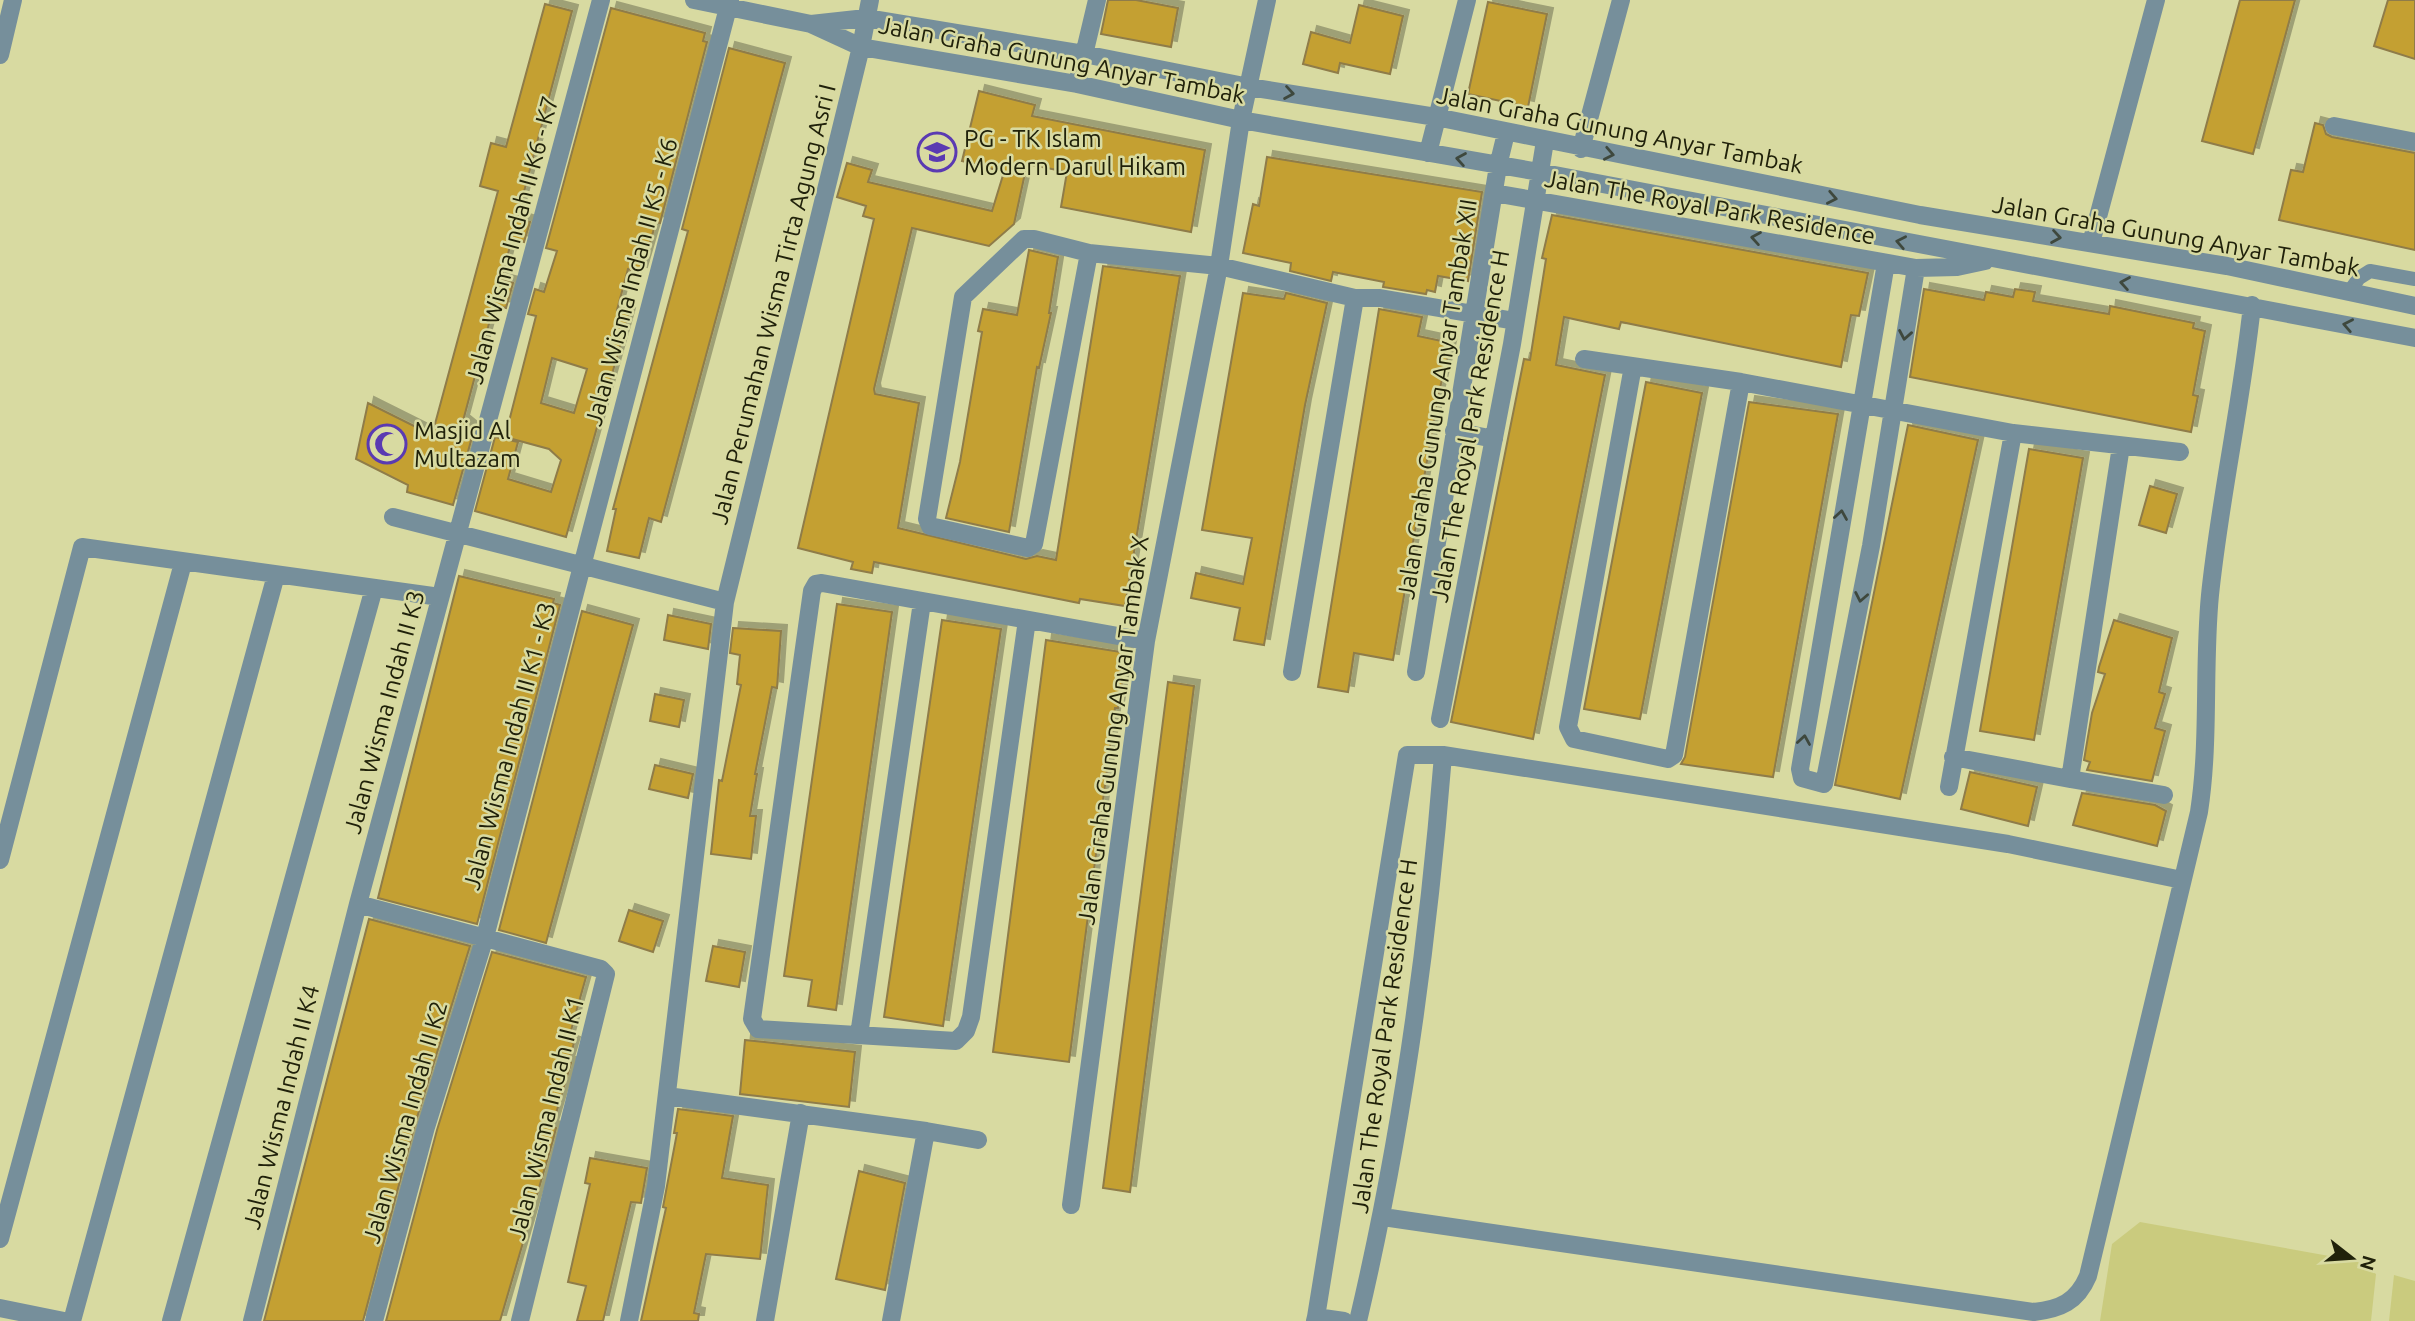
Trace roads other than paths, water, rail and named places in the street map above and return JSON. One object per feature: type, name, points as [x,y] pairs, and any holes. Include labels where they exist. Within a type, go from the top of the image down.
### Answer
[{"type":"street","points":[[0,55],[13,0]]},
{"type":"street","name":"Jalan Wisma Indah II K6 - K7","points":[[458,533],[601,0]]},
{"type":"street","points":[[694,0],[729,4],[811,24]]},
{"type":"street","points":[[1077,84],[1097,0]]},
{"type":"street","name":"Jalan Graha Gunung Anyar Tambak X","points":[[1071,1205],[1146,640],[1219,266],[1241,120],[1267,0]]},
{"type":"street","points":[[1428,153],[1467,0]]},
{"type":"street","points":[[1581,149],[1621,0]]},
{"type":"street","points":[[2091,243],[2156,0]]},
{"type":"street","name":"Jalan Wisma Indah II K5 - K6","points":[[581,568],[729,4]]},
{"type":"street","name":"Jalan Graha Gunung Anyar Tambak","points":[[811,24],[868,9],[1248,87],[1436,117],[1581,149],[1920,215],[2227,266],[2415,306]]},
{"type":"street","name":"Jalan Perumahan Wisma Tirta Agung Asri I","points":[[629,1321],[656,1186],[725,602],[862,47],[868,9]]},
{"type":"street","name":"Jalan Graha Gunung Anyar Tambak","points":[[811,24],[862,47],[1077,84],[1241,120],[1539,172],[2415,338]]},
{"type":"street","points":[[2333,126],[2415,142]]},
{"type":"street","name":"Jalan Graha Gunung Anyar Tambak XII","points":[[1416,673],[1477,314],[1498,166],[1506,132]]},
{"type":"street","name":"Jalan The Royal Park Residence H","points":[[1440,719],[1545,141]]},
{"type":"street","name":"Jalan The Royal Park Residence","points":[[1494,193],[1916,268],[1957,267],[1992,259]]},
{"type":"street","points":[[1088,253],[1034,544],[1028,548],[930,526],[927,519],[963,297],[1024,239],[1034,239],[1088,253],[1219,266],[1355,298],[1380,298],[1511,320]]},
{"type":"street","points":[[1886,264],[1860,404],[1800,769],[1802,778],[1824,784],[1893,409],[1916,268]]},
{"type":"street","points":[[1292,672],[1355,298]]},
{"type":"street","points":[[1383,1217],[2034,1312],[2054,1310],[2076,1296],[2088,1276],[2199,812],[2205,774],[2210,598],[2219,519],[2244,380],[2252,305]]},
{"type":"street","points":[[1584,359],[1741,382],[2013,433],[2180,452]]},
{"type":"street","points":[[1633,366],[1568,727],[1574,739],[1668,760],[1674,755],[1741,382]]},
{"type":"street","points":[[1456,431],[1490,438]]},
{"type":"street","points":[[1950,787],[1953,757],[2013,433]]},
{"type":"street","points":[[2070,779],[2121,446]]},
{"type":"street","points":[[393,517],[581,568],[725,602]]},
{"type":"street","name":"Jalan Wisma Indah II K3","points":[[358,904],[458,533]]},
{"type":"street","points":[[0,860],[82,547],[440,597]]},
{"type":"street","points":[[0,1239],[183,563]]},
{"type":"street","name":"Jalan Wisma Indah II K1 - K3","points":[[485,937],[581,568]]},
{"type":"street","points":[[72,1321],[276,575]]},
{"type":"street","points":[[1027,620],[971,1017],[966,1031],[956,1041],[758,1029],[752,1019],[812,590],[816,584],[1146,640]]},
{"type":"street","points":[[171,1321],[374,588]]},
{"type":"street","points":[[859,1035],[922,602]]},
{"type":"street","points":[[1344,1321],[1316,1319],[1407,755],[1443,755],[2008,844],[2182,880]]},
{"type":"street","name":"Jalan The Royal Park Residence H","points":[[1358,1321],[1383,1217],[1422,968],[1443,755]]},
{"type":"street","points":[[1953,757],[2164,795]]},
{"type":"street","name":"Jalan Wisma Indah II K1","points":[[358,904],[601,969],[606,974],[520,1321]]},
{"type":"street","name":"Jalan Wisma Indah II K4","points":[[252,1321],[358,904]]},
{"type":"street","name":"Jalan Wisma Indah II K2","points":[[374,1321],[426,1127],[485,937]]},
{"type":"street","points":[[667,1096],[978,1140]]},
{"type":"street","points":[[765,1321],[801,1113]]},
{"type":"street","points":[[891,1321],[926,1131]]},
{"type":"street","points":[[0,1308],[64,1321]]},
{"type":"lane","points":[[2349,292],[2370,271],[2415,279]]},
{"type":"place","name":"PG - TK Islam Modern Darul Hikam","points":[[937,152]]},
{"type":"place","name":"Masjid Al Multazam","points":[[387,444]]}]
